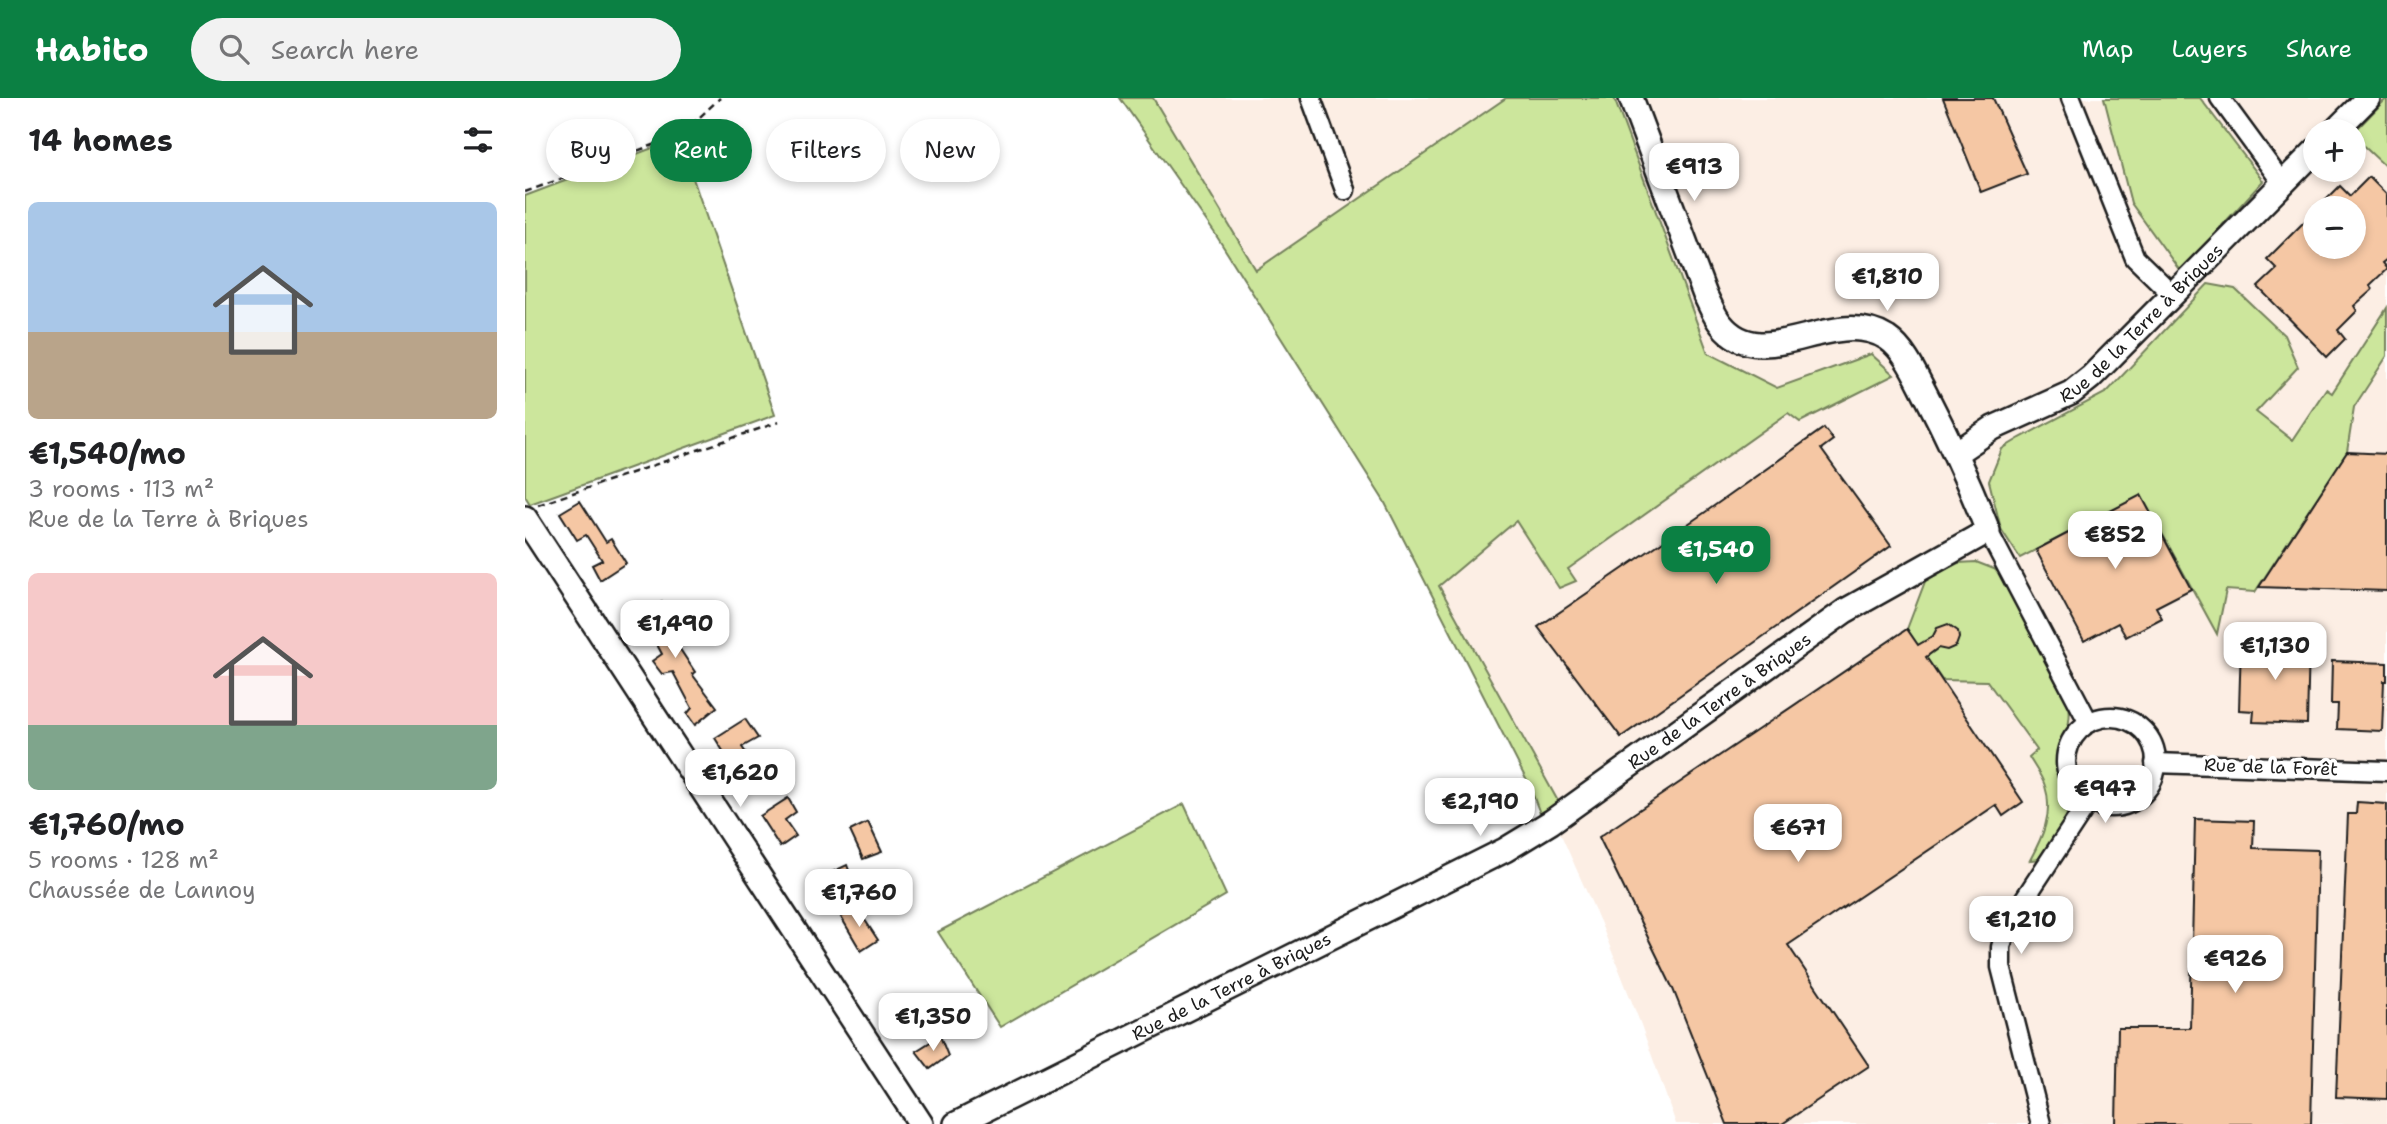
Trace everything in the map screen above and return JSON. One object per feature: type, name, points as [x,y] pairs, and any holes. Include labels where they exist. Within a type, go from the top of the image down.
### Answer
[{"type":"main road","points":[[1631,98],[1705,295],[1721,324],[1741,341],[1766,345],[1851,327],[1872,330],[1890,340],[1909,362],[1956,453],[1988,531]]},
{"type":"main road","points":[[2347,119],[2368,98]]},
{"type":"main road","name":"Rue de la Terre à Briques","points":[[1956,453],[1993,428],[2071,393],[2091,377],[2303,164]]},
{"type":"main road","points":[[532,512],[921,1124]]},
{"type":"main road","name":"Rue de la Terre à Briques","points":[[956,1124],[1506,850],[1551,822],[1845,611],[1988,531]]},
{"type":"street","points":[[1311,98],[1345,190]]},
{"type":"street","points":[[2071,98],[2135,258],[2173,295]]},
{"type":"street","points":[[2220,98],[2283,184]]},
{"type":"street","points":[[1988,531],[2089,723]]},
{"type":"street","points":[[2101,718],[2115,718],[2128,721],[2148,738],[2154,750],[2155,763],[2147,788],[2138,797],[2127,804],[2101,806],[2078,793],[2070,782],[2066,755],[2070,742],[2078,731],[2101,718]]},
{"type":"street","name":"Rue de la Forêt","points":[[2155,763],[2387,771]]},
{"type":"street","points":[[2041,1124],[2001,967],[2001,947],[2008,924],[2089,801]]},
{"type":"path","points":[[525,192],[675,137],[720,98]]},
{"type":"path","points":[[532,512],[779,422]]},
{"type":"shaded area","points":[[1153,98],[2387,98],[2387,1124],[1676,1124],[1601,924],[1558,828],[1559,803],[1465,632]]},
{"type":"green space","points":[[1120,98],[1153,98],[1256,270],[1506,98],[1614,98],[1708,353],[1777,388],[1871,354],[1894,375],[1800,422],[1788,413],[1568,569],[1576,581],[1559,588],[1516,521],[1439,586],[1559,803],[1541,816],[1529,785],[1384,501],[1214,232]]},
{"type":"green space","points":[[2104,98],[2200,98],[2263,181],[2180,271],[2131,203]]},
{"type":"green space","points":[[2387,98],[2387,168],[2366,148],[2366,120]]},
{"type":"green space","points":[[650,149],[650,182],[694,182],[775,415],[530,504],[525,496],[525,196],[562,182],[636,182],[636,154]]},
{"type":"green space","points":[[2208,284],[2235,289],[2284,335],[2298,367],[2256,412],[2292,440],[2326,389],[2332,393],[2387,308],[2387,356],[2354,407],[2347,452],[2255,592],[2226,590],[2217,634],[2141,495],[2020,558],[2001,529],[1989,481],[2002,449],[2107,392]]},
{"type":"green space","points":[[1976,562],[1994,569],[2007,579],[2051,658],[2069,705],[2062,758],[2070,800],[2062,827],[2042,859],[2030,860],[2042,834],[2048,806],[2044,782],[2029,757],[2037,750],[1987,681],[1942,680],[1926,657],[1936,650],[1930,639],[1918,645],[1907,629],[1926,579],[1958,563]]},
{"type":"green space","points":[[1184,804],[1226,895],[1000,1027],[938,932]]},
{"type":"building","points":[[1943,98],[1993,98],[2027,174],[1981,192]]},
{"type":"building","points":[[2369,177],[2387,195],[2387,259],[2382,263],[2387,269],[2370,285],[2372,290],[2354,306],[2357,311],[2338,330],[2345,339],[2327,357],[2258,287],[2277,269],[2267,259],[2303,223],[2303,259],[2366,259],[2366,196],[2350,196]]},
{"type":"building","points":[[2340,186],[2350,196],[2330,196]]},
{"type":"building","points":[[1824,428],[1833,440],[1821,449],[1891,546],[1621,737],[1538,627]]},
{"type":"building","points":[[2347,452],[2387,454],[2387,591],[2259,587]]},
{"type":"building","points":[[2141,495],[2191,589],[2156,607],[2162,618],[2126,637],[2118,623],[2084,641],[2036,550]]},
{"type":"building","points":[[580,501],[606,542],[611,539],[626,563],[600,580],[592,565],[602,560],[586,535],[577,540],[560,513]]},
{"type":"building","points":[[662,602],[681,628],[670,634],[695,672],[692,674],[717,707],[695,725],[687,714],[692,708],[673,672],[662,674],[652,661],[662,654],[648,628],[640,633],[633,620]]},
{"type":"building","points":[[1948,624],[1958,631],[1956,646],[1947,650],[1938,648],[1926,657],[2023,802],[2003,816],[1996,805],[1788,945],[1869,1066],[1782,1124],[1727,1124],[1673,989],[1599,837],[1907,629],[1918,645],[1933,636],[1937,628]]},
{"type":"building","points":[[2241,643],[2309,645],[2307,724],[2253,722],[2254,711],[2239,710]]},
{"type":"building","points":[[2332,661],[2387,663],[2382,731],[2337,729],[2338,704],[2331,704]]},
{"type":"building","points":[[745,719],[758,738],[742,747],[756,768],[766,763],[773,775],[748,791],[715,738]]},
{"type":"building","points":[[788,798],[796,812],[785,820],[796,836],[780,847],[760,816]]},
{"type":"building","points":[[2357,802],[2387,804],[2387,1099],[2336,1097],[2348,814],[2356,814]]},
{"type":"building","points":[[2195,819],[2254,821],[2253,848],[2318,850],[2311,1124],[2116,1124],[2118,1028],[2190,1028]]},
{"type":"building","points":[[868,822],[882,852],[863,859],[850,831]]},
{"type":"building","points":[[847,865],[853,881],[823,894],[817,879]]},
{"type":"building","points":[[857,908],[878,940],[861,951],[841,917]]},
{"type":"building","points":[[940,1036],[948,1056],[930,1069],[916,1051]]}]
